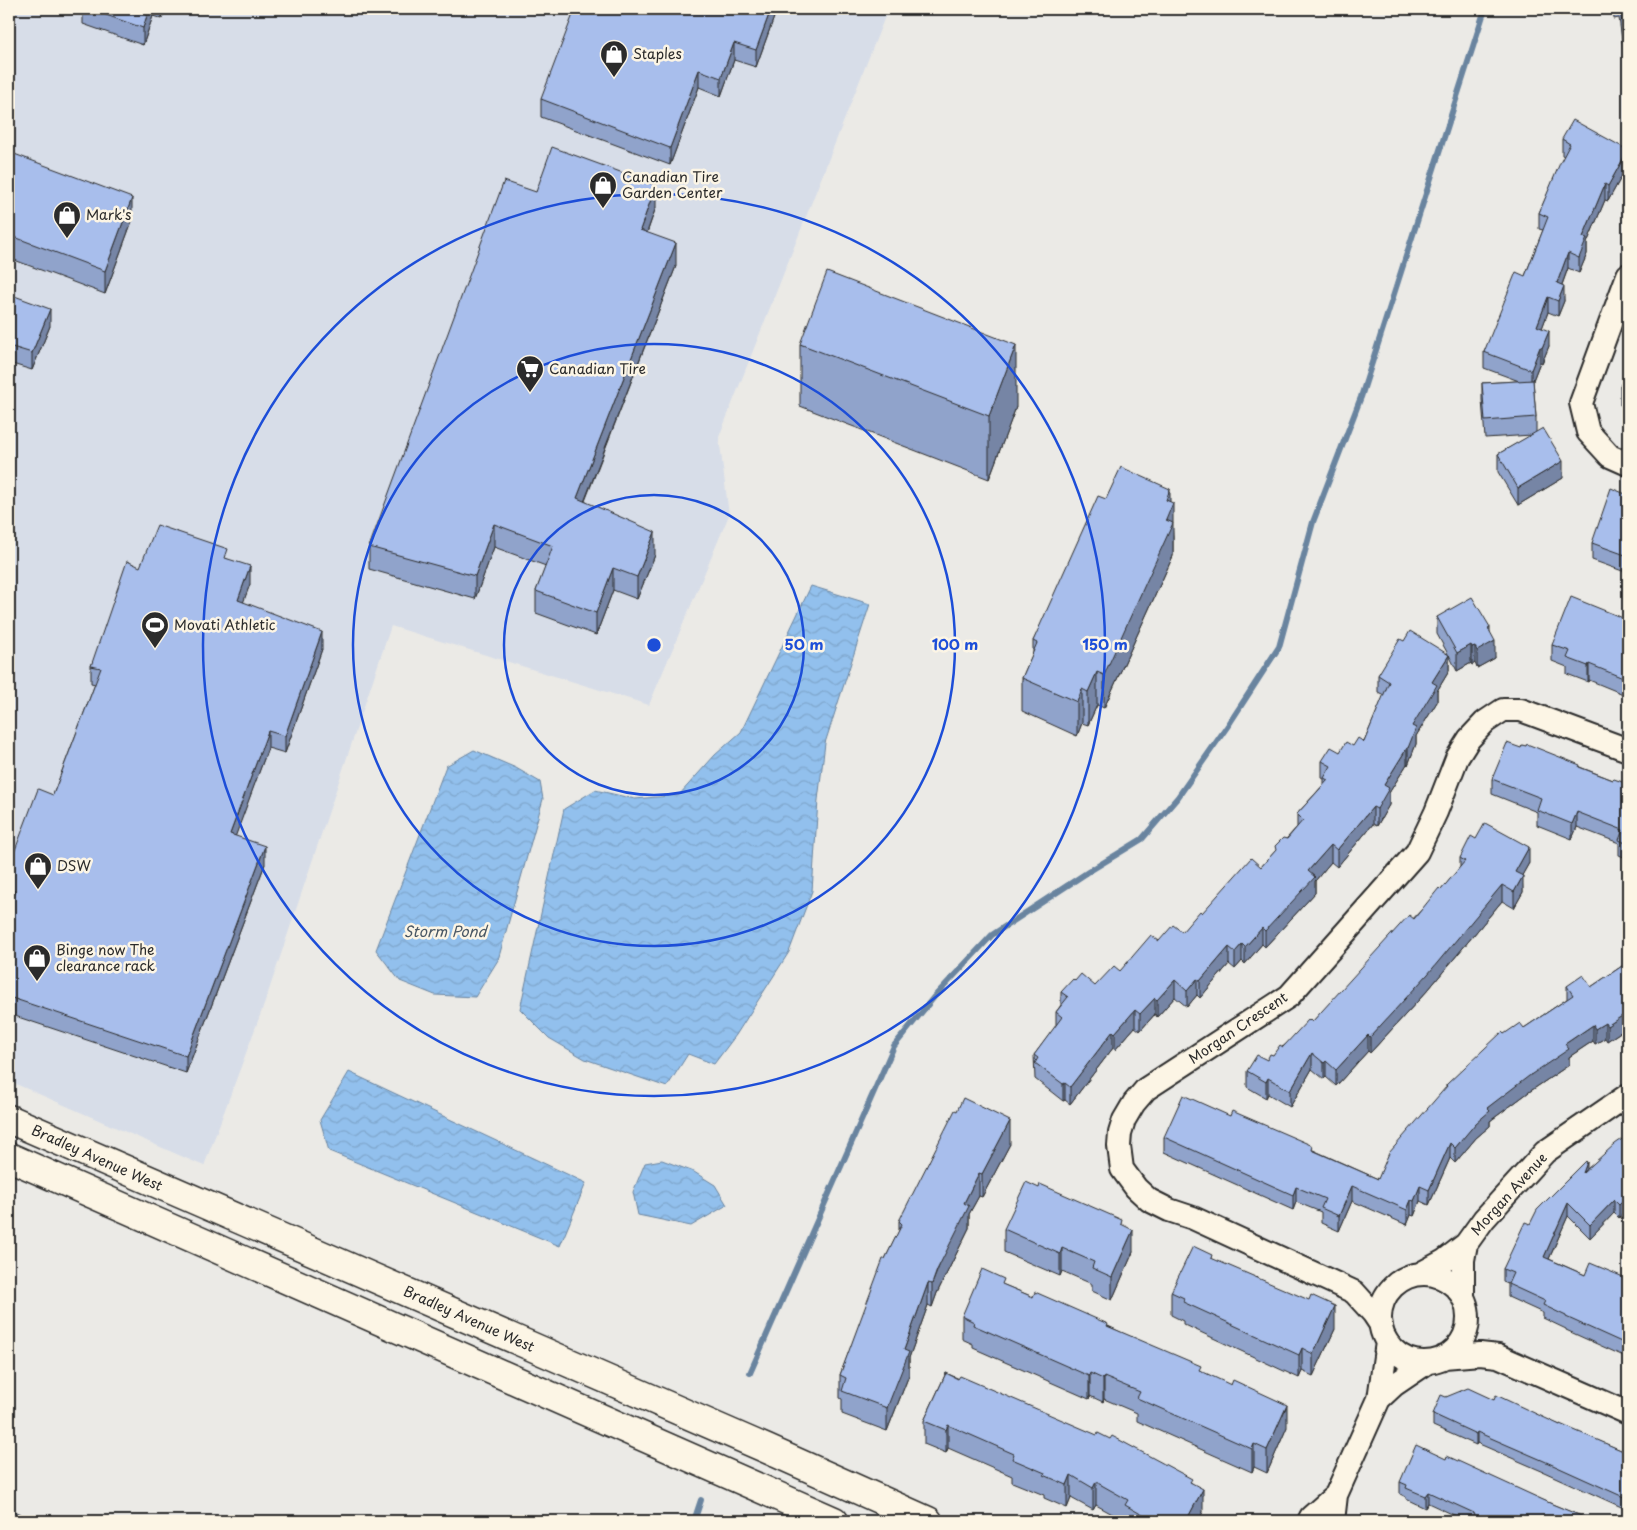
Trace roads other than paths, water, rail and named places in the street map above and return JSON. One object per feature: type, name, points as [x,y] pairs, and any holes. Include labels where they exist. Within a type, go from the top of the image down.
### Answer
[{"type":"main road","name":"Bradley Avenue West","points":[[9,1119],[928,1521]]},
{"type":"main road","points":[[9,1157],[834,1521]]},
{"type":"street","points":[[1628,274],[1581,403],[1588,432],[1610,456],[1628,464]]},
{"type":"street","name":"Morgan Crescent","points":[[1384,1334],[1374,1313],[1354,1292],[1193,1218],[1169,1210],[1149,1200],[1136,1188],[1122,1169],[1119,1140],[1124,1120],[1134,1103],[1146,1089],[1289,996],[1416,852],[1436,812],[1458,758],[1469,739],[1485,722],[1503,710],[1521,710],[1628,750]]},
{"type":"street","name":"Morgan Avenue","points":[[1420,1274],[1444,1261],[1466,1244],[1484,1219],[1545,1152],[1628,1096]]},
{"type":"street","name":"Morgan Avenue","points":[[1465,1304],[1463,1260],[1466,1244]]},
{"type":"street","points":[[1333,1521],[1336,1495],[1379,1399],[1384,1334],[1381,1308],[1385,1297],[1398,1283],[1406,1278],[1420,1274],[1433,1275],[1445,1280],[1456,1288],[1485,1342],[1498,1356]]},
{"type":"street","points":[[1354,1292],[1369,1291],[1398,1283]]},
{"type":"street","points":[[1379,1399],[1394,1385],[1454,1350],[1461,1342],[1466,1331],[1468,1320],[1465,1304]]},
{"type":"street","points":[[1384,1334],[1395,1351],[1405,1358],[1416,1361],[1480,1354],[1498,1356],[1628,1413]]},
{"type":"street","points":[[1309,1521],[1336,1495]]},
{"type":"water","points":[[811,586],[870,604],[825,743],[818,800],[812,891],[789,952],[736,1035],[714,1064],[688,1054],[667,1087],[585,1059],[549,1038],[520,1009],[564,809],[595,790],[635,799],[679,795],[715,755],[741,732]]},
{"type":"water","name":"Storm Pond","points":[[474,750],[516,768],[540,782],[543,799],[498,960],[475,997],[435,995],[400,981],[376,950],[446,766]]},
{"type":"water","points":[[349,1072],[586,1183],[560,1246],[329,1151],[320,1120]]},
{"type":"water","points":[[662,1160],[694,1172],[715,1185],[727,1205],[691,1226],[638,1215],[633,1192],[645,1163]]},
{"type":"waterway","points":[[750,1373],[894,1046],[934,997],[992,935],[1142,839],[1178,797],[1229,724],[1279,647],[1313,522],[1361,397],[1485,9]]},
{"type":"waterway","points":[[694,1521],[701,1500]]},
{"type":"place","name":"Staples","points":[[614,78]]},
{"type":"place","name":"Canadian Tire Garden Center","points":[[603,209]]},
{"type":"place","name":"Mark's","points":[[67,239]]},
{"type":"place","name":"Canadian Tire","points":[[530,393]]},
{"type":"place","name":"Movati Athletic","points":[[155,649]]},
{"type":"place","name":"DSW","points":[[38,890]]},
{"type":"place","name":"Binge now The clearance rack","points":[[37,982]]}]
